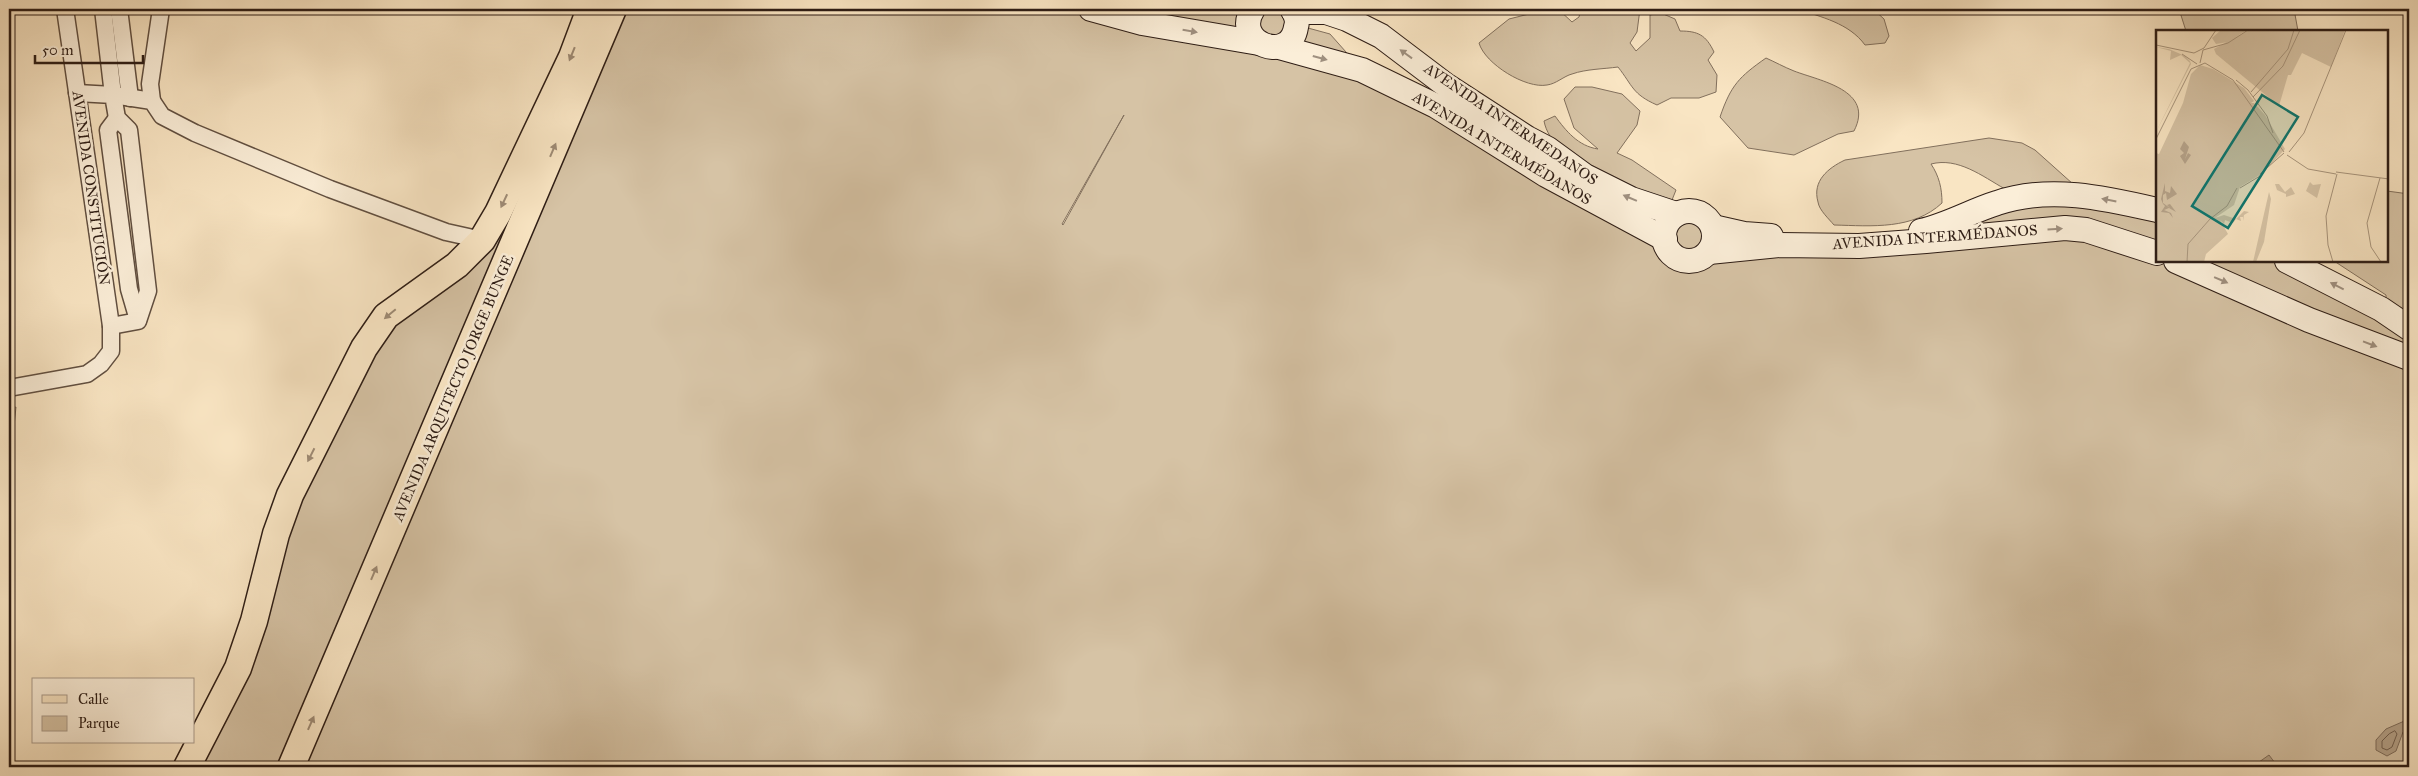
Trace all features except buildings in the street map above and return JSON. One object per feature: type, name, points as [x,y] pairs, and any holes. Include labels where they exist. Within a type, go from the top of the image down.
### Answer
[{"type":"main road","points":[[188,767],[238,668],[254,621],[276,534],[290,495],[364,348],[386,316],[457,265],[482,240],[498,213],[572,57],[590,9]]},
{"type":"main road","name":"AVENIDA ARQUITECTO JORGE BUNGE","points":[[291,767],[613,9]]},
{"type":"main road","name":"AVENIDA INTERMÉDANOS","points":[[1091,9],[1142,23],[1269,45],[1362,70],[1436,106],[1546,175],[1665,239]]},
{"type":"main road","points":[[1253,9],[1249,26],[1250,32],[1269,45],[1286,44],[1296,32],[1297,20],[1294,10]]},
{"type":"main road","name":"AVENIDA INTERMEDANOS","points":[[1294,10],[1326,12],[1347,19],[1381,36],[1447,86],[1527,138],[1548,149],[1585,176],[1631,199],[1676,214]]},
{"type":"main road","name":"AVENIDA INTERMÉDANOS","points":[[1713,228],[1744,234],[1780,236],[1898,236],[1924,231],[1998,202],[2033,194],[2090,196],[2156,210]]},
{"type":"main road","points":[[1693,211],[1702,214],[1713,228],[1714,240],[1709,252],[1700,259],[1680,260],[1667,248],[1665,239],[1669,222],[1676,214],[1693,211]]},
{"type":"main road","name":"AVENIDA INTERMÉDANOS","points":[[1709,252],[1780,245],[1859,246],[2065,228],[2086,230],[2156,253]]},
{"type":"main road","points":[[2178,262],[2308,320],[2409,358]]},
{"type":"main road","points":[[2289,262],[2381,308],[2409,328]]},
{"type":"street","name":"AVENIDA CONSTITUCIÓN","points":[[9,388],[87,374],[101,364],[111,351],[111,326],[65,9]]},
{"type":"street","points":[[103,9],[116,118],[129,130],[148,291],[138,321],[111,326]]},
{"type":"street","points":[[119,9],[130,98]]},
{"type":"street","points":[[161,9],[150,84],[152,101],[162,116],[195,133],[330,189],[446,232],[482,240]]},
{"type":"street","points":[[76,93],[113,95],[152,101]]},
{"type":"green space","points":[[599,9],[279,767],[198,767],[285,534],[366,366],[389,331],[415,306],[458,275]]},
{"type":"green space","points":[[613,9],[1097,9],[1142,23],[1195,9],[1292,9],[1308,28],[1330,34],[1362,70],[1684,211],[1693,211],[1709,220],[1781,241],[1885,241],[2005,189],[1970,169],[1951,163],[1941,163],[1931,164],[1940,182],[1942,203],[1931,212],[1918,218],[1891,225],[1834,225],[1819,205],[1817,188],[1819,182],[1827,171],[1845,160],[1989,138],[2022,143],[2035,150],[2073,184],[2156,210],[2156,262],[2289,262],[2409,323],[2409,767],[291,767]],"holes":[[[1124,115],[1063,225],[1062,224]]]},
{"type":"green space","points":[[1549,9],[1558,9],[1572,22],[1579,17],[1581,9],[1640,9],[1637,32],[1630,43],[1636,51],[1650,38],[1650,15],[1661,13],[1675,19],[1680,31],[1697,33],[1711,46],[1714,52],[1708,60],[1717,75],[1716,92],[1699,98],[1671,98],[1657,105],[1642,97],[1618,67],[1577,72],[1557,82],[1538,85],[1528,83],[1507,73],[1489,59],[1483,51],[1479,43],[1509,19]]},
{"type":"green space","points":[[1797,9],[1873,9],[1884,19],[1889,36],[1885,43],[1865,45],[1843,26]]},
{"type":"green space","points":[[2179,9],[2294,9],[2298,30],[2186,30]]},
{"type":"green space","points":[[1766,58],[1842,89],[1857,106],[1859,117],[1854,131],[1838,134],[1794,155],[1748,148],[1720,117],[1732,89],[1742,77]]},
{"type":"green space","points":[[1575,87],[1592,87],[1622,94],[1640,111],[1637,125],[1617,153],[1632,160],[1676,190],[1672,200],[1637,190],[1596,173],[1578,163],[1562,150],[1550,136],[1544,121],[1555,116],[1568,132],[1584,145],[1598,149],[1574,128],[1564,99]]},
{"type":"green space","points":[[2388,191],[2409,194],[2409,317],[2386,299],[2386,295],[2336,262],[2388,262]]},
{"type":"green space","points":[[16,407],[9,474],[9,409]]},
{"type":"water","points":[[2409,719],[2409,733],[2403,732],[2396,751],[2387,756],[2376,750],[2376,740],[2386,729]]},
{"type":"water","points":[[2269,755],[2278,767],[2252,767]]}]
